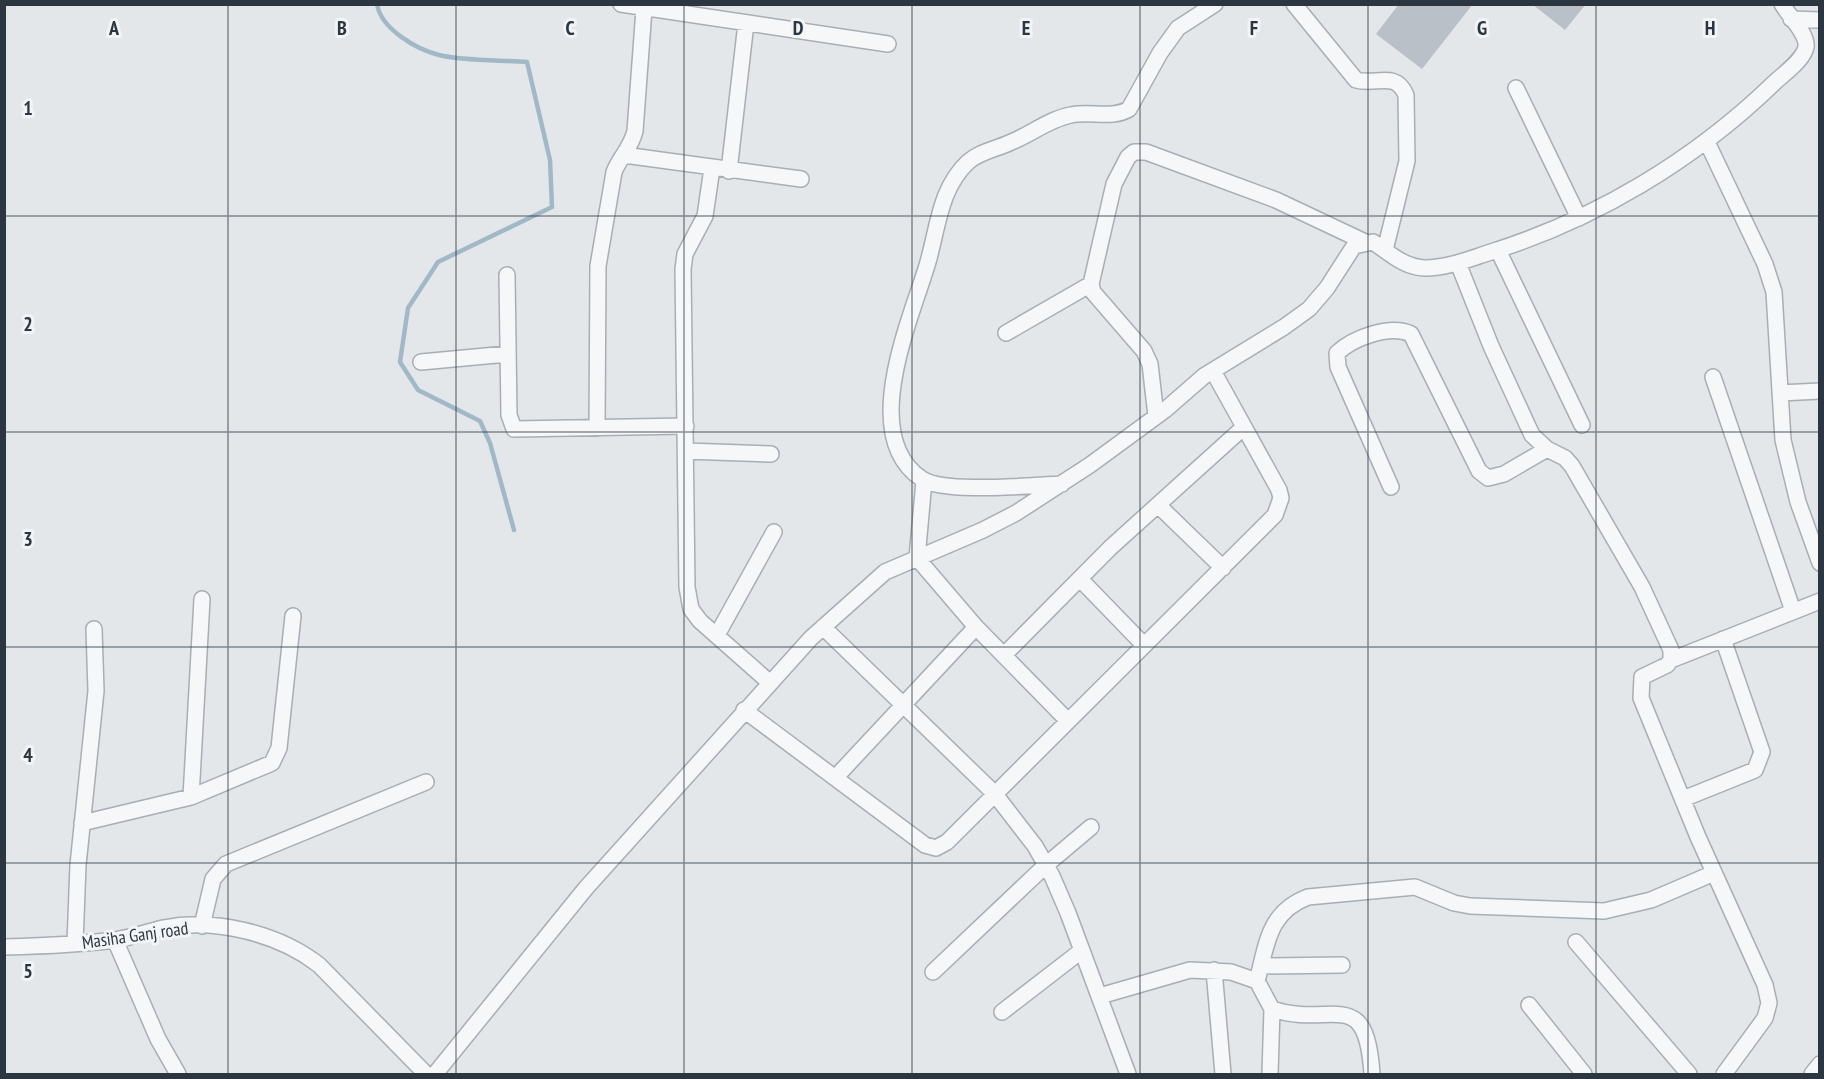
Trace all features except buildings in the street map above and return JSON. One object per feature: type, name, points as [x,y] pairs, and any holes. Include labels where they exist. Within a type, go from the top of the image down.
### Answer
[{"type":"street","points":[[621,4],[888,44]]},
{"type":"street","points":[[1062,484],[936,486],[924,481],[907,465],[896,441],[892,419],[896,363],[927,264],[941,203],[955,177],[975,157],[1011,143],[1060,118],[1086,113],[1112,114],[1129,109],[1160,53],[1178,28],[1215,4]]},
{"type":"street","points":[[1294,4],[1356,80],[1363,82],[1388,79],[1402,86],[1406,95],[1407,161],[1385,250]]},
{"type":"street","points":[[597,428],[598,266],[614,172],[630,148],[635,131],[645,9]]},
{"type":"street","points":[[1787,9],[1820,20]]},
{"type":"street","points":[[435,1074],[586,888],[769,682],[823,627],[885,573],[983,530],[1062,484],[1156,416],[1213,371],[1309,309],[1327,288],[1354,246],[1373,242],[1399,261],[1415,267],[1458,263],[1579,218],[1707,142],[1752,104],[1800,58],[1806,47],[1805,38],[1787,9]]},
{"type":"street","points":[[729,171],[746,23]]},
{"type":"street","points":[[1516,88],[1579,218]]},
{"type":"street","points":[[1707,142],[1765,264],[1774,291],[1783,440],[1793,481],[1820,564]]},
{"type":"street","points":[[1156,416],[1150,364],[1144,351],[1093,292],[1091,284],[1114,184],[1128,157],[1139,151],[1276,200],[1365,242]]},
{"type":"street","points":[[624,155],[801,180]]},
{"type":"street","points":[[712,168],[705,216],[684,261],[689,599],[691,609],[700,621],[769,682]]},
{"type":"street","points":[[1498,250],[1582,425]]},
{"type":"street","points":[[1458,263],[1532,435],[1547,449],[1565,458],[1572,466],[1655,611],[1671,650],[1671,660]]},
{"type":"street","points":[[507,275],[510,421],[514,429],[686,426]]},
{"type":"street","points":[[1006,333],[1091,284]]},
{"type":"street","points":[[1391,487],[1338,367],[1337,353],[1344,346],[1371,335],[1403,330],[1411,334],[1479,471],[1488,477],[1504,474],[1547,449]]},
{"type":"street","points":[[421,362],[507,354]]},
{"type":"street","points":[[744,710],[925,845],[936,848],[948,842],[1143,644],[1275,515],[1281,498],[1213,371]]},
{"type":"street","points":[[1713,377],[1793,611]]},
{"type":"street","points":[[1780,393],[1820,392]]},
{"type":"street","points":[[1004,655],[1080,579],[1244,427]]},
{"type":"street","points":[[686,451],[771,454]]},
{"type":"street","points":[[924,481],[916,558],[976,627],[1067,720]]},
{"type":"street","points":[[1158,505],[1223,568]]},
{"type":"street","points":[[717,635],[774,532]]},
{"type":"street","points":[[1080,579],[1143,644]]},
{"type":"street","points":[[191,797],[202,599]]},
{"type":"street","points":[[1724,1074],[1765,1018],[1769,1003],[1765,985],[1714,873],[1641,698],[1642,677],[1671,660],[1820,601]]},
{"type":"street","points":[[82,823],[191,797],[272,763],[277,756],[293,616]]},
{"type":"street","points":[[823,627],[994,793],[1035,846],[1068,913],[1128,1074]]},
{"type":"street","points":[[835,778],[976,627]]},
{"type":"street","points":[[75,943],[82,823],[96,691],[94,628]]},
{"type":"street","points":[[1683,799],[1755,770],[1760,762],[1762,752],[1723,639]]},
{"type":"street","points":[[202,926],[213,879],[226,864],[426,782]]},
{"type":"street","points":[[933,972],[1046,865],[1090,827]]},
{"type":"street","points":[[1270,1074],[1272,1010],[1257,981],[1275,920],[1293,903],[1308,897],[1415,887],[1454,903],[1470,906],[1604,911],[1651,900],[1714,873]]},
{"type":"street","name":"Masiha Ganj road","points":[[4,947],[115,940],[165,928],[202,926],[234,930],[281,941],[300,950],[319,965],[426,1074]]},
{"type":"street","points":[[115,940],[158,1039],[178,1074]]},
{"type":"street","points":[[1576,942],[1689,1074]]},
{"type":"street","points":[[1002,1012],[1081,951]]},
{"type":"street","points":[[1261,966],[1342,965]]},
{"type":"street","points":[[1100,996],[1190,970],[1214,970],[1257,981]]},
{"type":"street","points":[[1214,970],[1223,1074]]},
{"type":"street","points":[[1529,1005],[1584,1074]]},
{"type":"street","points":[[1272,1010],[1283,1013],[1346,1016],[1357,1020],[1367,1034],[1370,1045],[1371,1074]]},
{"type":"street","points":[[1812,1074],[1820,1064]]},
{"type":"waterway","points":[[377,4],[385,22],[392,30],[410,43],[430,52],[459,58],[527,62],[550,160],[552,207],[438,262],[408,308],[400,362],[418,390],[480,421],[490,443],[514,530]]}]
